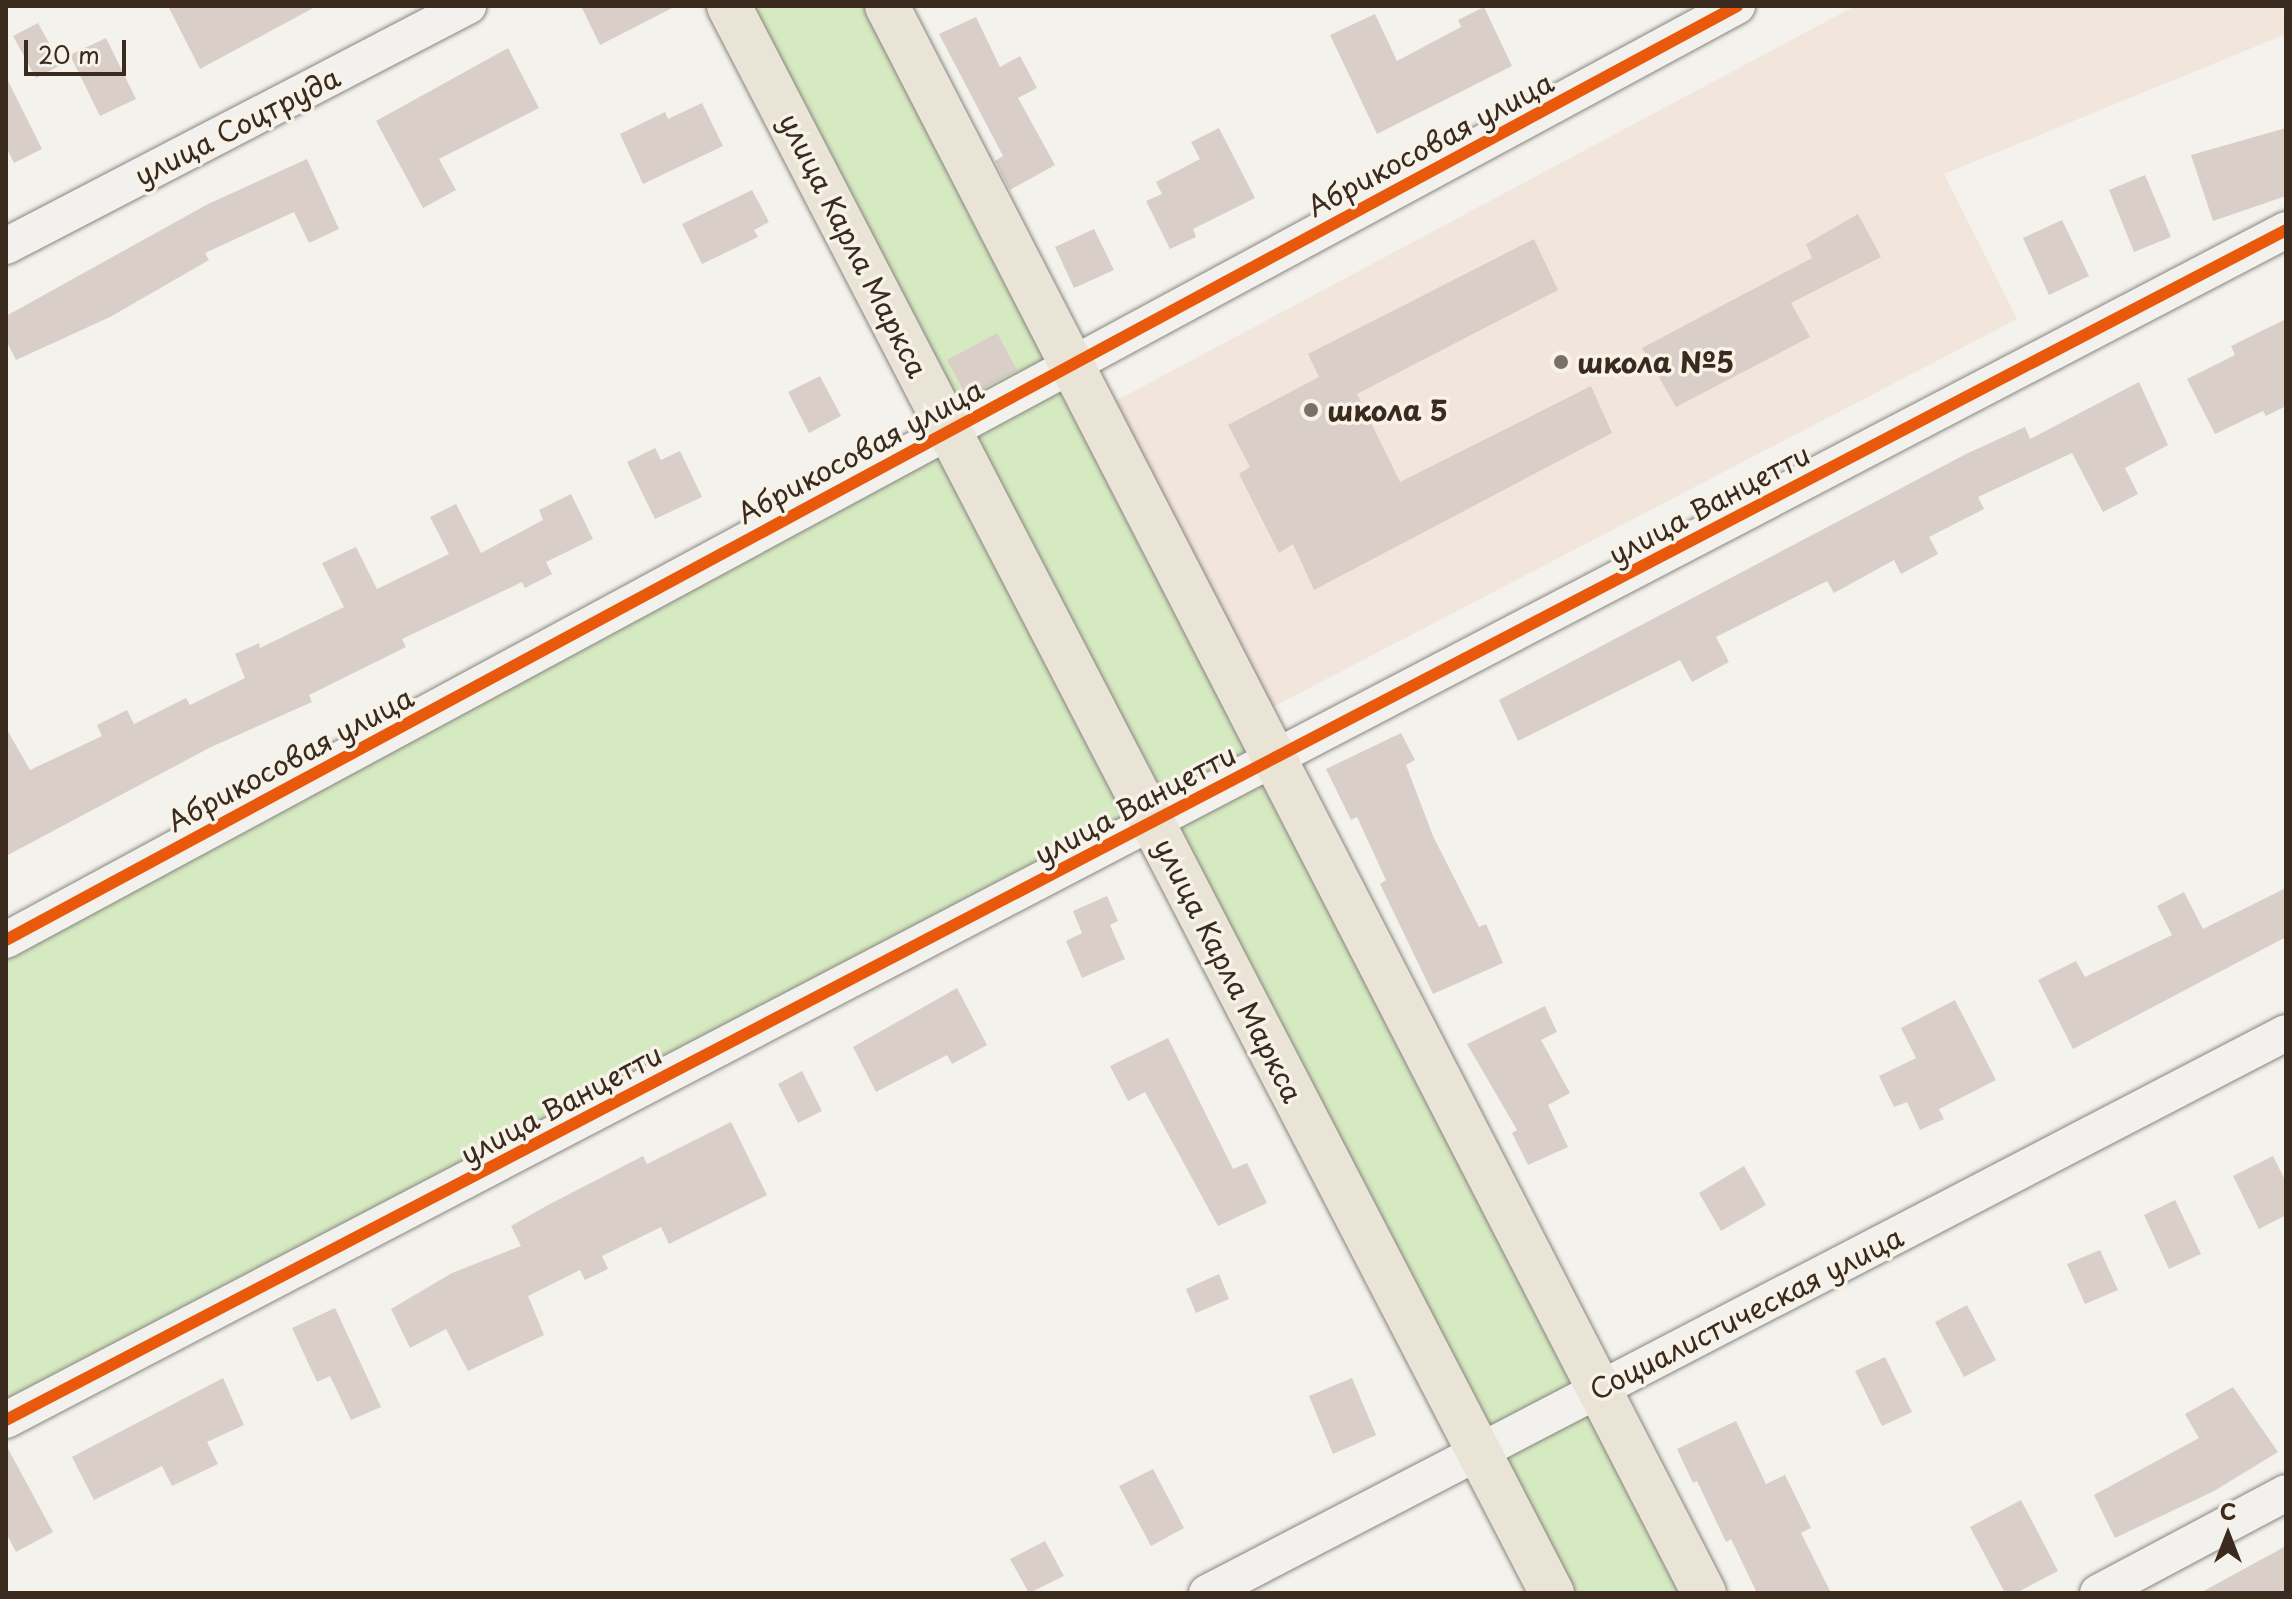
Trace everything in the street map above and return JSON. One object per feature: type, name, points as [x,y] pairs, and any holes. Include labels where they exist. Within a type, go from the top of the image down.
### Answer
[{"type":"main road","name":"улица Карла Маркса","points":[[729,6],[1552,1593]]},
{"type":"main road","points":[[887,6],[1704,1593]]},
{"type":"street","name":"улица Соцтруда","points":[[6,246],[468,6]]},
{"type":"street","name":"Абрикосовая улица","points":[[6,940],[1737,6]]},
{"type":"street","name":"улица Ванцетти","points":[[6,1420],[2286,230]]},
{"type":"street","name":"Социалистическая улица","points":[[1207,1593],[2286,1033]]},
{"type":"street","points":[[2098,1593],[2286,1493]]},
{"type":"shaded area","name":"школа №5","points":[[1855,6],[2283,6],[2286,34],[1944,174],[2017,319],[1271,708],[1108,405]]},
{"type":"green space","points":[[729,6],[890,6],[1704,1593],[1552,1593],[1152,822],[6,1420],[6,940],[949,431]]},
{"type":"building","points":[[168,6],[317,6],[200,69]]},
{"type":"building","points":[[581,6],[676,6],[600,45]]},
{"type":"building","points":[[1484,7],[1512,66],[1377,134],[1330,35],[1375,14],[1397,61],[1461,27],[1458,20]]},
{"type":"building","points":[[976,17],[1000,67],[1020,56],[1037,88],[1018,98],[1055,165],[1010,190],[995,161],[1003,156],[939,34]]},
{"type":"building","points":[[38,23],[61,65],[36,78],[13,36]]},
{"type":"building","points":[[106,38],[136,99],[100,116],[70,55]]},
{"type":"building","points":[[508,48],[539,108],[439,159],[456,190],[423,208],[376,121]]},
{"type":"building","points":[[6,77],[42,149],[14,163],[6,147]]},
{"type":"building","points":[[702,103],[723,146],[643,184],[620,134],[665,112],[668,119]]},
{"type":"building","points":[[1219,128],[1255,198],[1193,229],[1196,237],[1170,249],[1146,201],[1162,194],[1156,182],[1200,159],[1191,142]]},
{"type":"building","points":[[2286,128],[2286,196],[2213,221],[2191,155]]},
{"type":"building","points":[[307,159],[339,229],[309,243],[294,212],[205,253],[209,260],[110,317],[16,360],[6,340],[6,316],[208,204]]},
{"type":"building","points":[[2145,175],[2171,237],[2134,252],[2109,190]]},
{"type":"building","points":[[752,190],[769,222],[754,230],[758,237],[702,264],[682,224]]},
{"type":"building","points":[[1858,214],[1881,257],[1791,303],[1810,337],[1676,407],[1642,348],[1812,258],[1806,244]]},
{"type":"building","points":[[2062,220],[2089,276],[2049,295],[2023,238]]},
{"type":"building","points":[[1094,229],[1114,270],[1074,288],[1055,247]]},
{"type":"building","name":"школа 5","points":[[1534,239],[1558,290],[1357,394],[1400,482],[1591,386],[1612,433],[1314,590],[1293,544],[1279,553],[1239,474],[1250,467],[1228,425],[1319,377],[1308,354]]},
{"type":"building","points":[[2286,319],[2286,406],[2266,416],[2263,411],[2215,434],[2187,379],[2235,355],[2231,346]]},
{"type":"building","points":[[997,333],[1017,370],[967,397],[947,360]]},
{"type":"building","points":[[820,376],[841,416],[809,433],[788,392]]},
{"type":"building","points":[[2139,382],[2168,445],[2125,468],[2138,494],[2103,512],[2072,453],[1978,497],[1984,509],[1929,537],[1938,554],[1901,574],[1894,560],[1834,593],[1827,581],[1716,637],[1729,662],[1692,682],[1680,660],[1518,741],[1499,700],[1966,454],[2025,427],[2030,439]]},
{"type":"building","points":[[655,448],[661,460],[680,451],[702,497],[655,519],[627,462]]},
{"type":"building","points":[[571,494],[593,539],[546,562],[552,574],[525,588],[522,582],[402,639],[406,647],[309,695],[312,702],[211,747],[6,856],[6,728],[30,770],[102,736],[97,725],[127,710],[134,724],[186,698],[190,705],[245,678],[235,654],[259,643],[260,648],[344,607],[322,563],[356,547],[377,589],[449,554],[430,517],[456,504],[481,553],[543,520],[539,510]]},
{"type":"building","points":[[1401,733],[1415,760],[1406,765],[1433,836],[1479,927],[1486,924],[1503,963],[1433,994],[1380,884],[1386,880],[1357,817],[1351,820],[1326,769]]},
{"type":"building","points":[[2286,888],[2286,937],[2073,1049],[2038,980],[2076,961],[2085,977],[2172,935],[2157,906],[2184,892],[2203,929]]},
{"type":"building","points":[[1107,896],[1118,921],[1110,925],[1125,959],[1082,978],[1066,941],[1082,933],[1073,911]]},
{"type":"building","points":[[957,988],[987,1045],[952,1064],[947,1055],[876,1092],[853,1047]]},
{"type":"building","points":[[1955,1000],[1996,1080],[1939,1109],[1944,1119],[1920,1130],[1907,1102],[1894,1107],[1879,1076],[1916,1058],[1901,1028]]},
{"type":"building","points":[[1545,1006],[1557,1032],[1541,1040],[1570,1093],[1548,1105],[1568,1147],[1528,1165],[1512,1133],[1517,1130],[1467,1044]]},
{"type":"building","points":[[1168,1038],[1233,1169],[1247,1163],[1267,1203],[1218,1226],[1145,1092],[1128,1101],[1110,1066]]},
{"type":"building","points":[[802,1071],[822,1111],[798,1123],[778,1084]]},
{"type":"building","points":[[731,1122],[767,1195],[669,1244],[661,1227],[602,1256],[608,1269],[585,1280],[580,1270],[528,1296],[544,1335],[468,1371],[446,1329],[410,1348],[391,1309],[452,1273],[521,1246],[511,1226],[548,1205],[643,1156],[647,1164]]},
{"type":"building","points":[[2273,1156],[2286,1182],[2286,1215],[2259,1229],[2233,1176]]},
{"type":"building","points":[[1744,1166],[1766,1205],[1721,1231],[1699,1193]]},
{"type":"building","points":[[2175,1200],[2201,1254],[2169,1269],[2144,1215]]},
{"type":"building","points":[[2100,1250],[2118,1290],[2085,1304],[2067,1264]]},
{"type":"building","points":[[1219,1274],[1229,1299],[1196,1313],[1186,1289]]},
{"type":"building","points":[[1967,1305],[1996,1360],[1964,1377],[1935,1322]]},
{"type":"building","points":[[335,1308],[381,1407],[351,1420],[330,1376],[317,1382],[292,1328]]},
{"type":"building","points":[[1885,1357],[1912,1412],[1882,1426],[1855,1371]]},
{"type":"building","points":[[223,1378],[244,1425],[207,1442],[218,1464],[172,1486],[162,1466],[94,1500],[72,1457]]},
{"type":"building","points":[[1352,1378],[1376,1435],[1333,1454],[1309,1396]]},
{"type":"building","points":[[2233,1387],[2278,1452],[2214,1491],[2115,1538],[2094,1495],[2199,1438],[2185,1414]]},
{"type":"building","points":[[1736,1421],[1766,1484],[1785,1475],[1811,1528],[1801,1533],[1831,1593],[1757,1593],[1731,1539],[1726,1542],[1697,1481],[1693,1483],[1677,1449]]},
{"type":"building","points":[[6,1445],[53,1532],[16,1552],[6,1533]]},
{"type":"building","points":[[1153,1469],[1184,1528],[1151,1546],[1119,1486]]},
{"type":"building","points":[[2021,1500],[2058,1571],[2016,1593],[2005,1593],[1970,1527]]},
{"type":"building","points":[[1045,1541],[1064,1576],[1029,1593],[1010,1559]]},
{"type":"building","points":[[2286,1546],[2286,1593],[2200,1593]]},
{"type":"cycle path","points":[[6,940],[1737,6]]},
{"type":"cycle path","points":[[6,1420],[2286,230]]},
{"type":"place","name":"школа №5","points":[[1561,362]]},
{"type":"place","name":"школа 5","points":[[1311,410]]}]
